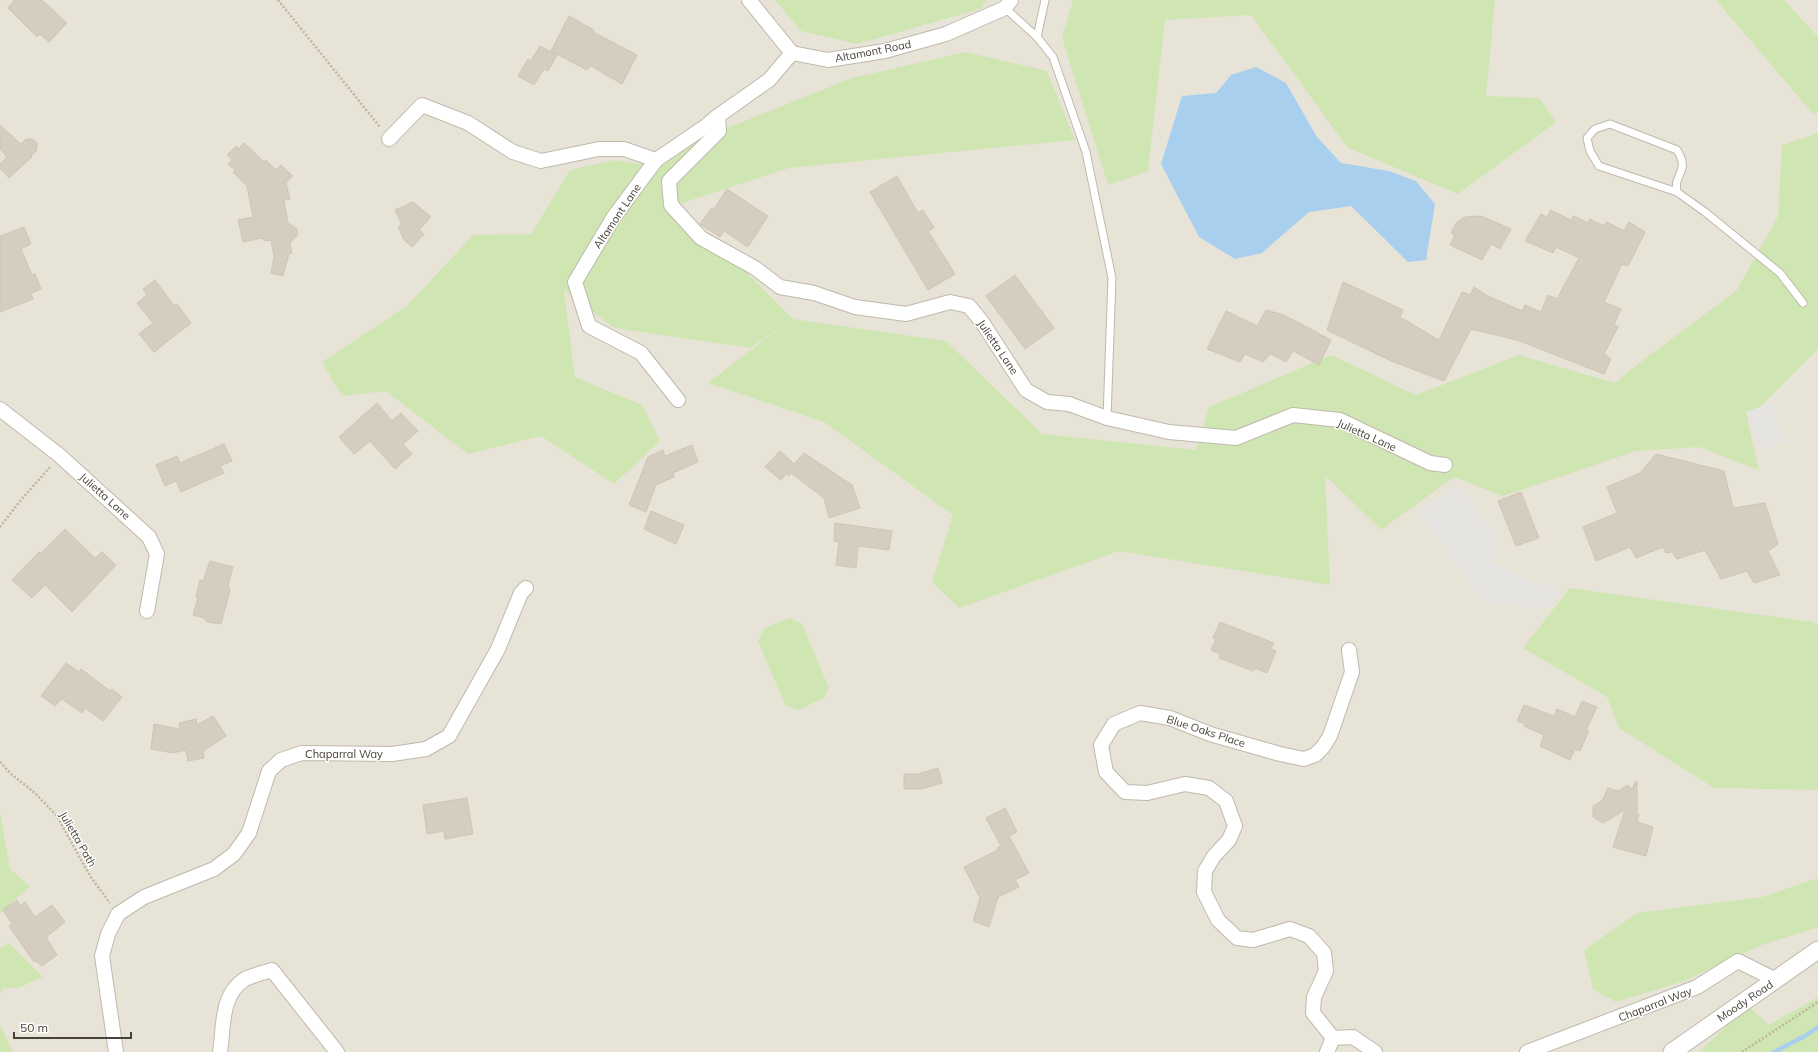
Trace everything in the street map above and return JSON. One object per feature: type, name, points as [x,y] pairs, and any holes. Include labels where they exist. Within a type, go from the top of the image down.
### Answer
[{"type":"street","points":[[749,0],[792,53]]},
{"type":"street","name":"Altamont Road","points":[[792,53],[828,60],[885,50],[946,34],[1008,4]]},
{"type":"street","name":"Altamont Lane","points":[[678,400],[641,353],[589,326],[575,282],[613,218],[656,160],[769,80],[792,53]]},
{"type":"street","points":[[389,139],[422,105],[468,123],[513,152],[541,161],[599,150],[624,149],[656,160]]},
{"type":"street","name":"Julietta Lane","points":[[718,116],[719,130],[669,181],[671,205],[701,238],[755,268],[780,287],[814,293],[855,307],[906,314],[950,302],[969,306],[982,322],[1026,390],[1047,402],[1069,404],[1107,418],[1169,432],[1236,438],[1292,415],[1340,420],[1430,463],[1445,465]]},
{"type":"street","name":"Julietta Lane","points":[[0,409],[59,455],[149,537],[157,554],[147,611]]},
{"type":"street","name":"Chaparral Way","points":[[118,914],[144,897],[214,869],[234,854],[249,833],[269,771],[281,760],[302,753],[392,754],[426,749],[449,736],[498,649],[521,593],[526,588]]},
{"type":"street","name":"Blue Oaks Place","points":[[1333,1038],[1313,1013],[1314,997],[1326,971],[1324,953],[1319,947],[1309,936],[1290,929],[1253,940],[1237,938],[1218,920],[1204,892],[1205,871],[1214,856],[1229,840],[1235,826],[1226,801],[1209,788],[1185,784],[1147,792],[1125,792],[1106,772],[1101,746],[1114,724],[1140,713],[1170,718],[1210,734],[1280,754],[1304,759],[1315,755],[1323,747],[1330,736],[1352,672],[1349,650]]},
{"type":"street","points":[[116,1052],[102,956],[108,934],[118,914]]},
{"type":"street","name":"Moody Road","points":[[1674,1052],[1818,950]]},
{"type":"street","name":"Chaparral Way","points":[[1527,1052],[1697,987],[1738,961],[1776,980]]},
{"type":"street","points":[[220,1052],[223,1016],[231,993],[245,980],[272,970],[337,1052]]},
{"type":"street","points":[[1327,1052],[1333,1038],[1353,1037],[1374,1052]]},
{"type":"lane","points":[[1038,37],[1045,0]]},
{"type":"lane","points":[[1008,4],[1038,37],[1052,57],[1086,152],[1112,278],[1107,418]]},
{"type":"lane","points":[[1677,192],[1676,185],[1683,166],[1683,159],[1677,150],[1610,124],[1595,129],[1587,138],[1590,150],[1599,166],[1677,192],[1724,227],[1780,273],[1803,303]]},
{"type":"path","points":[[278,0],[389,139]]},
{"type":"path","points":[[0,527],[20,501],[47,472],[59,455]]},
{"type":"path","name":"Julietta Path","points":[[0,762],[11,774],[36,793],[57,816],[90,876],[118,914]]},
{"type":"path","points":[[1742,1052],[1818,1002]]},
{"type":"shaded area","points":[[0,0],[1818,0],[1818,1052],[0,1052]]},
{"type":"shaded area","points":[[1770,403],[1785,442],[1759,450],[1746,412]]},
{"type":"shaded area","points":[[1458,484],[1501,543],[1492,560],[1531,582],[1559,588],[1549,608],[1485,604],[1417,511]]},
{"type":"green space","points":[[775,0],[987,0],[981,9],[857,44],[801,31]]},
{"type":"green space","points":[[1073,0],[1495,0],[1486,96],[1539,98],[1556,122],[1458,194],[1348,148],[1251,15],[1165,20],[1148,171],[1108,185],[1062,38]]},
{"type":"green space","points":[[1716,0],[1784,0],[1818,37],[1818,112],[1813,114]]},
{"type":"green space","points":[[966,52],[1047,71],[1075,140],[789,168],[667,208],[749,275],[793,319],[946,341],[1042,434],[1196,450],[1209,407],[1331,355],[1416,395],[1519,355],[1615,383],[1643,360],[1737,290],[1778,216],[1782,145],[1818,133],[1818,349],[1747,420],[1759,470],[1699,447],[1636,451],[1503,496],[1454,477],[1381,530],[1325,475],[1330,585],[1119,551],[959,608],[932,582],[953,515],[824,422],[708,383],[781,327],[750,348],[614,328],[564,290],[575,377],[642,405],[660,441],[614,484],[541,436],[468,454],[386,391],[342,396],[322,362],[407,306],[473,235],[531,234],[570,170],[614,160],[638,164],[852,78]]},
{"type":"green space","points":[[1570,588],[1812,622],[1818,625],[1818,790],[1714,788],[1619,728],[1607,697],[1523,648]]},
{"type":"green space","points":[[790,618],[802,624],[829,688],[824,698],[798,710],[785,705],[758,641],[764,628]]},
{"type":"green space","points":[[0,811],[10,869],[30,886],[0,913]]},
{"type":"green space","points":[[1818,878],[1818,927],[1759,946],[1684,981],[1616,1002],[1593,989],[1584,950],[1637,913],[1762,897]]},
{"type":"green space","points":[[9,943],[43,977],[18,988],[4,988],[0,993],[0,948]]},
{"type":"green space","points":[[1818,997],[1818,1052],[1699,1052],[1748,1006],[1769,1025]]},
{"type":"green space","points":[[0,1025],[13,1052],[0,1052]]},
{"type":"water","points":[[1256,67],[1286,83],[1317,137],[1341,163],[1389,171],[1416,181],[1435,204],[1426,260],[1408,262],[1351,206],[1309,212],[1262,253],[1235,259],[1199,237],[1161,164],[1182,96],[1216,93],[1231,75]]},
{"type":"building","points":[[14,0],[42,0],[67,23],[49,42],[40,34],[37,37],[8,8]]},
{"type":"building","points":[[569,16],[594,30],[593,32],[637,55],[622,84],[591,66],[587,70],[551,51]]},
{"type":"building","points":[[540,46],[557,55],[548,71],[544,69],[534,85],[518,76],[528,59],[531,61]]},
{"type":"building","points":[[0,125],[21,144],[26,139],[32,139],[37,143],[37,150],[31,156],[32,157],[9,178],[0,168],[0,164],[7,157],[0,149]]},
{"type":"building","points":[[244,143],[264,162],[266,160],[276,170],[281,165],[293,176],[286,183],[290,199],[284,200],[288,223],[297,229],[298,235],[290,243],[292,253],[289,254],[283,276],[271,273],[274,257],[271,240],[264,241],[263,238],[243,242],[238,220],[253,217],[247,186],[233,172],[235,170],[228,164],[232,160],[227,155],[236,146],[238,149]]},
{"type":"building","points":[[897,176],[918,213],[923,210],[934,228],[928,231],[955,274],[928,290],[870,192]]},
{"type":"building","points":[[727,189],[768,216],[748,247],[724,231],[720,237],[700,224],[712,208],[714,209]]},
{"type":"building","points":[[413,202],[431,217],[419,230],[424,234],[412,247],[404,240],[398,227],[402,225],[395,210]]},
{"type":"building","points":[[1551,210],[1571,220],[1574,216],[1588,223],[1590,219],[1604,226],[1607,222],[1624,231],[1629,222],[1645,232],[1628,266],[1622,264],[1604,302],[1621,309],[1614,324],[1618,327],[1604,354],[1611,359],[1604,374],[1517,340],[1471,329],[1444,381],[1391,361],[1327,330],[1343,282],[1403,310],[1400,317],[1439,340],[1462,292],[1470,295],[1474,287],[1488,296],[1522,311],[1525,305],[1541,312],[1548,295],[1557,299],[1579,258],[1556,247],[1553,253],[1525,241],[1541,214],[1547,217]]},
{"type":"building","points":[[1481,216],[1511,229],[1500,249],[1491,244],[1482,260],[1450,245],[1455,235],[1451,233],[1456,223],[1465,217]]},
{"type":"building","points":[[24,227],[31,244],[21,249],[32,275],[35,274],[41,289],[31,294],[33,299],[0,312],[0,236]]},
{"type":"building","points":[[1015,275],[1054,328],[1025,349],[986,296]]},
{"type":"building","points":[[155,280],[174,306],[177,304],[191,323],[154,352],[139,334],[153,323],[137,303],[147,295],[143,289]]},
{"type":"building","points":[[1266,310],[1284,315],[1331,340],[1319,365],[1293,351],[1286,362],[1271,354],[1263,362],[1245,354],[1240,362],[1207,349],[1226,311],[1257,326]]},
{"type":"building","points":[[377,403],[392,421],[401,413],[418,431],[403,444],[412,454],[395,469],[370,441],[354,454],[339,437]]},
{"type":"building","points":[[224,444],[232,461],[220,466],[224,473],[181,492],[176,481],[165,486],[156,465],[177,456],[180,463]]},
{"type":"building","points":[[692,445],[698,462],[673,473],[674,477],[656,485],[646,512],[629,505],[648,457],[663,450],[665,456]]},
{"type":"building","points":[[780,451],[794,464],[804,453],[852,485],[860,508],[829,518],[824,498],[791,473],[789,476],[786,474],[781,480],[765,467]]},
{"type":"building","points":[[1656,454],[1724,471],[1733,508],[1765,503],[1778,544],[1768,551],[1780,575],[1754,583],[1747,571],[1721,579],[1705,550],[1677,559],[1672,552],[1666,553],[1663,547],[1636,558],[1630,547],[1596,561],[1583,527],[1617,513],[1607,487],[1640,473]]},
{"type":"building","points":[[1521,492],[1539,538],[1516,546],[1498,501]]},
{"type":"building","points":[[651,511],[684,525],[676,544],[644,529]]},
{"type":"building","points":[[835,523],[892,531],[889,550],[858,546],[856,568],[836,565],[839,542],[834,541]]},
{"type":"building","points":[[65,529],[95,558],[102,552],[116,565],[72,612],[45,585],[32,598],[12,580],[39,552],[41,553]]},
{"type":"building","points":[[210,561],[233,567],[228,586],[230,590],[221,624],[207,622],[204,618],[193,615],[198,598],[196,597],[200,580],[203,581]]},
{"type":"building","points":[[1220,622],[1274,643],[1270,649],[1276,651],[1267,673],[1255,668],[1253,671],[1219,658],[1220,654],[1211,650],[1216,639],[1213,638]]},
{"type":"building","points":[[66,663],[79,672],[81,669],[110,691],[112,689],[122,697],[103,721],[85,708],[82,713],[62,699],[55,706],[41,696]]},
{"type":"building","points":[[1582,701],[1597,707],[1586,730],[1589,731],[1580,751],[1575,749],[1570,760],[1540,746],[1544,735],[1524,726],[1525,724],[1517,721],[1524,705],[1554,716],[1557,709],[1575,717]]},
{"type":"building","points":[[213,716],[226,736],[203,751],[204,758],[188,761],[186,750],[173,753],[151,749],[154,724],[180,729],[179,723],[196,719],[197,725]]},
{"type":"building","points":[[938,768],[942,783],[921,789],[904,789],[904,774],[918,774]]},
{"type":"building","points":[[1635,782],[1637,782],[1637,814],[1639,814],[1637,822],[1653,827],[1646,856],[1613,847],[1625,810],[1603,823],[1593,817],[1593,806],[1602,801],[1608,788],[1618,791],[1628,785],[1632,789]]},
{"type":"building","points":[[467,798],[473,834],[445,839],[444,831],[427,834],[423,805]]},
{"type":"building","points":[[1005,808],[1017,832],[1009,836],[1029,873],[1015,880],[1019,887],[998,897],[989,927],[973,921],[980,898],[964,867],[998,850],[997,848],[1001,846],[986,818]]},
{"type":"building","points":[[17,900],[20,906],[25,902],[35,917],[52,905],[65,922],[46,937],[57,955],[42,966],[36,961],[34,962],[9,926],[12,924],[3,910]]},
{"type":"waterway","points":[[1774,1052],[1805,1036],[1818,1027]]}]
